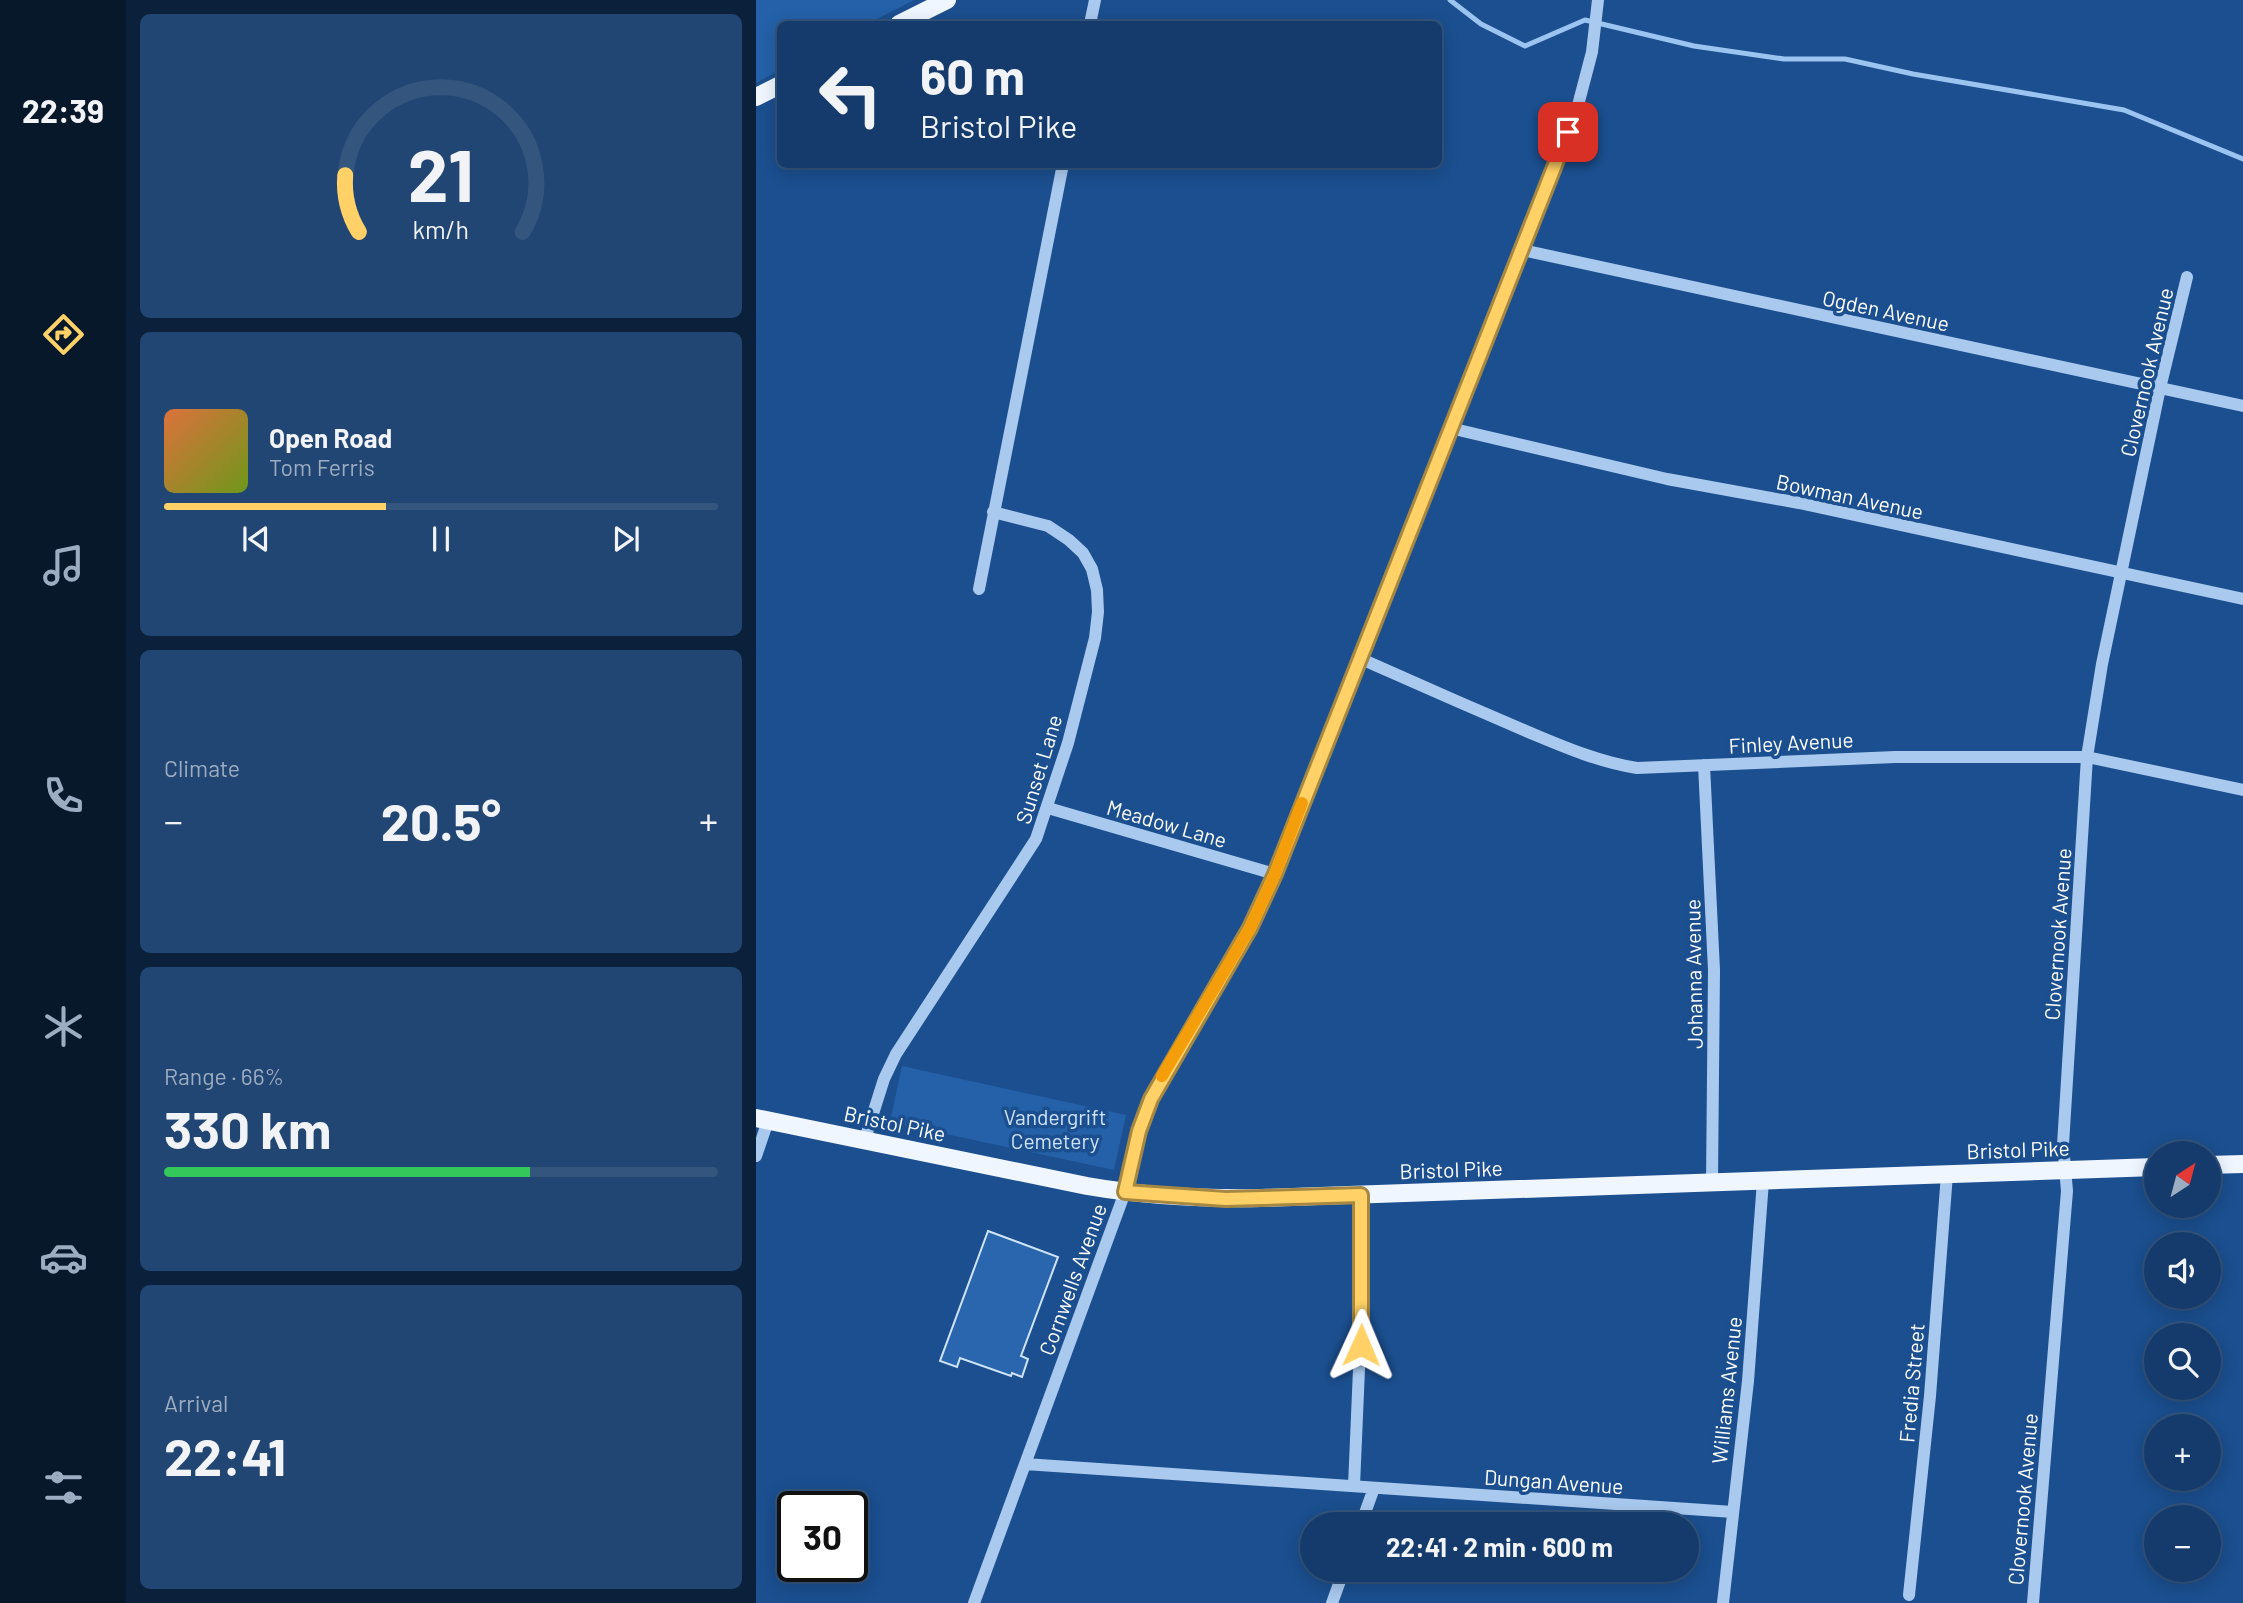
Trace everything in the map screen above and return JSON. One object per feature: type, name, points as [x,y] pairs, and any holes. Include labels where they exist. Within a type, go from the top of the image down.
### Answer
[{"type":"main road","points":[[905,21],[947,0]]},
{"type":"main road","points":[[756,97],[777,86]]},
{"type":"main road","name":"Bristol Pike","points":[[762,1119],[1125,1192],[1226,1199],[2144,1167]]},
{"type":"main road","points":[[2221,1165],[2243,1164]]},
{"type":"street","points":[[1091,21],[1095,0]]},
{"type":"street","name":"Cornwells Avenue","points":[[974,1603],[1125,1192],[1139,1131],[1151,1099],[1250,928],[1275,874],[1577,109],[1587,76],[1597,22],[1598,0]]},
{"type":"street","points":[[979,589],[1062,168]]},
{"type":"street","name":"Ogden Avenue","points":[[1522,250],[2243,406]]},
{"type":"street","name":"Clovernook Avenue","points":[[2034,1603],[2067,1191],[2063,1151],[2087,757],[2102,664],[2160,388],[2187,276]]},
{"type":"street","name":"Bowman Avenue","points":[[1450,428],[1667,478],[1799,503],[2243,599]]},
{"type":"street","name":"Sunset Lane","points":[[864,1139],[890,1065],[1036,839],[1048,808],[1095,638],[1097,590],[1087,559],[1069,540],[1048,526],[993,512]]},
{"type":"street","name":"Finley Avenue","points":[[1359,658],[1446,698],[1616,765],[1637,768],[1895,757],[2087,757],[2243,790]]},
{"type":"street","name":"Johanna Avenue","points":[[1704,765],[1714,970],[1712,1182]]},
{"type":"street","name":"Meadow Lane","points":[[1048,808],[1275,874]]},
{"type":"street","points":[[756,1156],[762,1119]]},
{"type":"street","name":"Fredia Street","points":[[1909,1595],[1930,1396],[1947,1174]]},
{"type":"street","name":"Williams Avenue","points":[[1723,1603],[1748,1381],[1763,1181]]},
{"type":"street","points":[[1025,1464],[1354,1486],[1361,1322],[1361,1195]]},
{"type":"street","name":"Dungan Avenue","points":[[1354,1486],[1733,1512]]},
{"type":"street","points":[[1365,1512],[1374,1488]]},
{"type":"street","points":[[1332,1603],[1340,1582]]},
{"type":"green space","points":[[756,0],[914,0],[873,21],[777,21],[777,72],[756,83]]},
{"type":"green space","name":"Vandergrift Cemetery","points":[[902,1066],[1126,1115],[1114,1170],[890,1122]]},
{"type":"building","points":[[988,1231],[1058,1257],[1021,1356],[1028,1359],[1022,1377],[1012,1373],[1011,1376],[960,1358],[957,1367],[940,1361]]},
{"type":"waterway","points":[[1450,0],[1481,24],[1525,46],[1585,20],[1694,46],[1784,59],[1845,59],[1913,74],[2124,110],[2243,159]]},
{"type":"slow traffic","points":[[1162,1076],[1250,928],[1275,874],[1302,803]]},
{"type":"route","points":[[1361,1345],[1361,1195],[1226,1199],[1125,1192],[1142,1119],[1151,1099],[1250,928],[1275,874],[1568,132]]}]
